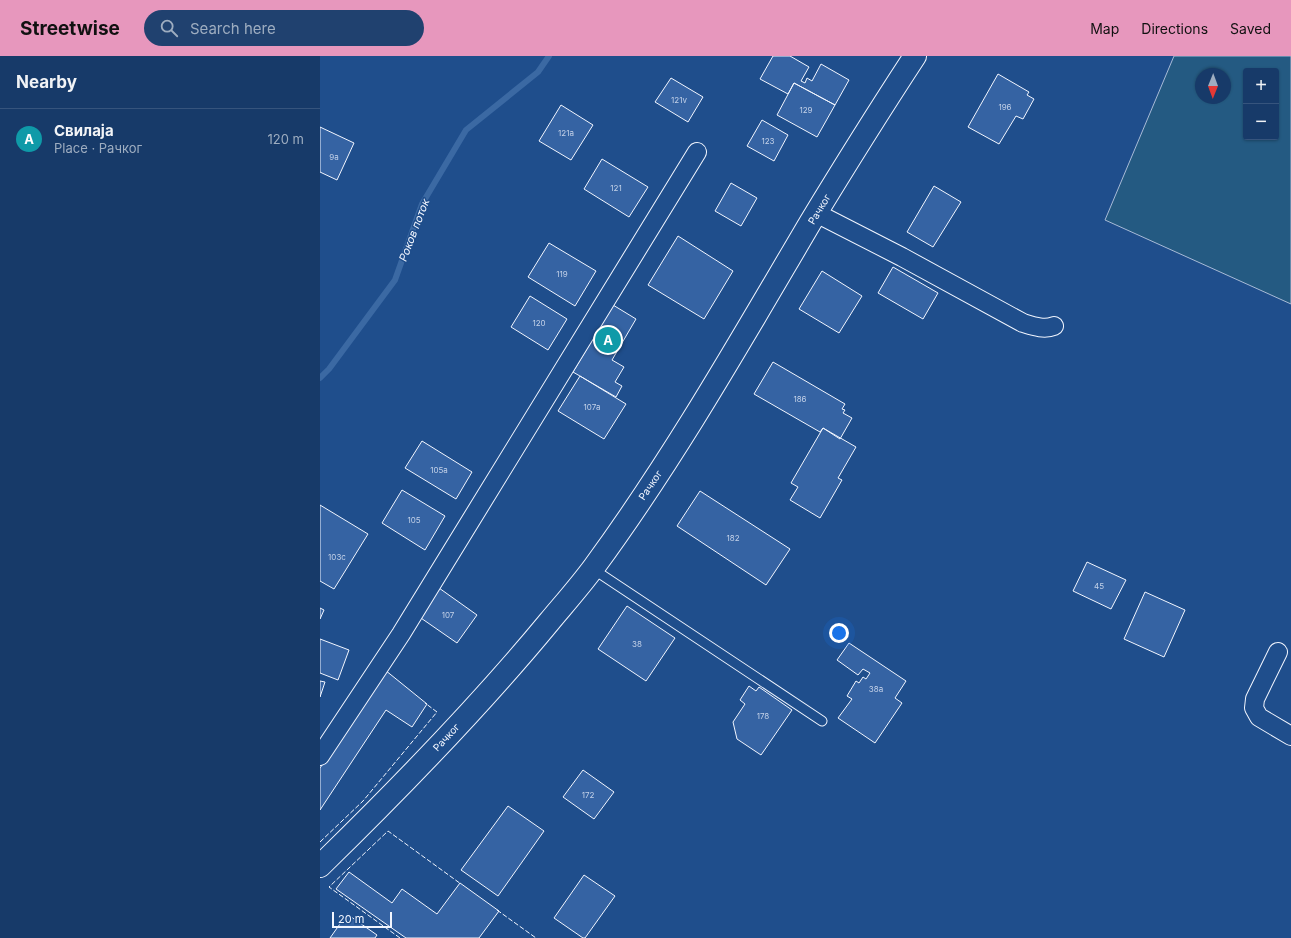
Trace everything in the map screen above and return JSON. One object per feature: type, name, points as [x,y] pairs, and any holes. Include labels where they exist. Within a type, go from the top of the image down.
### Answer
[{"type":"main road","name":"Рачког","points":[[320,866],[370,817],[489,692],[593,569],[660,471],[710,391],[816,212],[915,56]]},
{"type":"street","points":[[320,756],[401,634],[697,152]]},
{"type":"street","points":[[816,212],[1023,323],[1036,327],[1048,328],[1054,326]]},
{"type":"street","points":[[1278,652],[1255,699],[1254,708],[1259,718],[1291,736]]},
{"type":"lane","points":[[593,569],[822,721]]},
{"type":"shaded area","points":[[1174,56],[1291,56],[1291,304],[1105,220]]},
{"type":"building","points":[[773,56],[790,56],[809,67],[801,81],[805,83],[807,78],[812,81],[821,64],[849,80],[835,105],[794,83],[788,94],[760,79]]},
{"type":"building","points":[[998,74],[1029,92],[1027,95],[1034,99],[1023,119],[1016,116],[999,144],[968,127]]},
{"type":"building","points":[[671,78],[703,97],[688,122],[655,102]]},
{"type":"building","points":[[794,83],[835,105],[817,137],[777,115]]},
{"type":"building","points":[[561,105],[593,125],[571,160],[539,141]]},
{"type":"building","points":[[762,120],[788,135],[774,161],[747,146]]},
{"type":"building","points":[[320,127],[354,143],[337,180],[320,172]]},
{"type":"building","points":[[602,159],[648,187],[629,217],[584,189]]},
{"type":"building","points":[[731,183],[757,198],[741,226],[715,211]]},
{"type":"building","points":[[934,186],[961,202],[933,247],[907,232]]},
{"type":"building","points":[[678,236],[733,271],[704,319],[648,285]]},
{"type":"building","points":[[549,243],[596,271],[575,306],[528,277]]},
{"type":"building","points":[[893,267],[938,293],[923,319],[878,293]]},
{"type":"building","points":[[822,271],[862,296],[839,333],[799,309]]},
{"type":"building","points":[[530,296],[567,319],[548,350],[511,327]]},
{"type":"building","points":[[613,305],[636,319],[612,360],[624,367],[615,382],[622,386],[616,397],[573,372]]},
{"type":"building","points":[[773,362],[845,404],[842,409],[845,410],[843,413],[852,418],[840,439],[823,428],[820,432],[754,394]]},
{"type":"building","points":[[580,376],[626,404],[604,439],[558,411]]},
{"type":"building","points":[[823,428],[856,447],[838,478],[842,480],[820,518],[790,500],[798,487],[791,483]]},
{"type":"building","points":[[422,441],[472,472],[456,499],[405,468]]},
{"type":"building","points":[[402,490],[445,516],[425,550],[382,523]]},
{"type":"building","points":[[700,491],[790,549],[766,585],[677,526]]},
{"type":"building","points":[[320,505],[368,534],[334,589],[320,581]]},
{"type":"building","points":[[1087,562],[1126,580],[1111,609],[1073,591]]},
{"type":"building","points":[[439,588],[477,615],[457,643],[418,616]]},
{"type":"building","points":[[1145,592],[1185,610],[1164,657],[1124,639]]},
{"type":"building","points":[[627,606],[675,638],[646,681],[598,649]]},
{"type":"building","points":[[320,608],[324,610],[320,619]]},
{"type":"building","points":[[320,639],[349,650],[338,680],[320,673]]},
{"type":"building","points":[[849,643],[906,681],[895,698],[902,703],[875,743],[838,718],[852,699],[847,696],[856,681],[859,683],[863,677],[866,679],[870,673],[863,669],[858,675],[837,660]]},
{"type":"building","points":[[385,670],[427,704],[412,727],[386,710],[320,810],[320,768]]},
{"type":"building","points":[[320,681],[325,682],[320,697]]},
{"type":"building","points":[[749,686],[756,691],[759,687],[792,710],[761,755],[737,739],[733,722],[745,704],[740,700]]},
{"type":"building","points":[[583,770],[614,792],[594,819],[563,797]]},
{"type":"building","points":[[508,806],[544,831],[498,896],[461,870]]},
{"type":"building","points":[[349,872],[392,903],[402,889],[437,914],[460,883],[499,911],[479,938],[406,938],[336,889]]},
{"type":"building","points":[[584,875],[615,896],[585,938],[583,938],[554,918]]},
{"type":"building","points":[[347,914],[377,935],[375,938],[330,938]]},
{"type":"waterway","name":"Роков поток","points":[[320,378],[329,369],[395,280],[422,204],[466,130],[538,72],[549,56]]},
{"type":"fence","points":[[320,842],[363,801],[437,712],[425,703]]},
{"type":"fence","points":[[400,938],[329,887],[388,831],[461,884]]},
{"type":"fence","points":[[497,910],[536,938]]},
{"type":"place","name":"Свилаја","points":[[608,340]]}]
